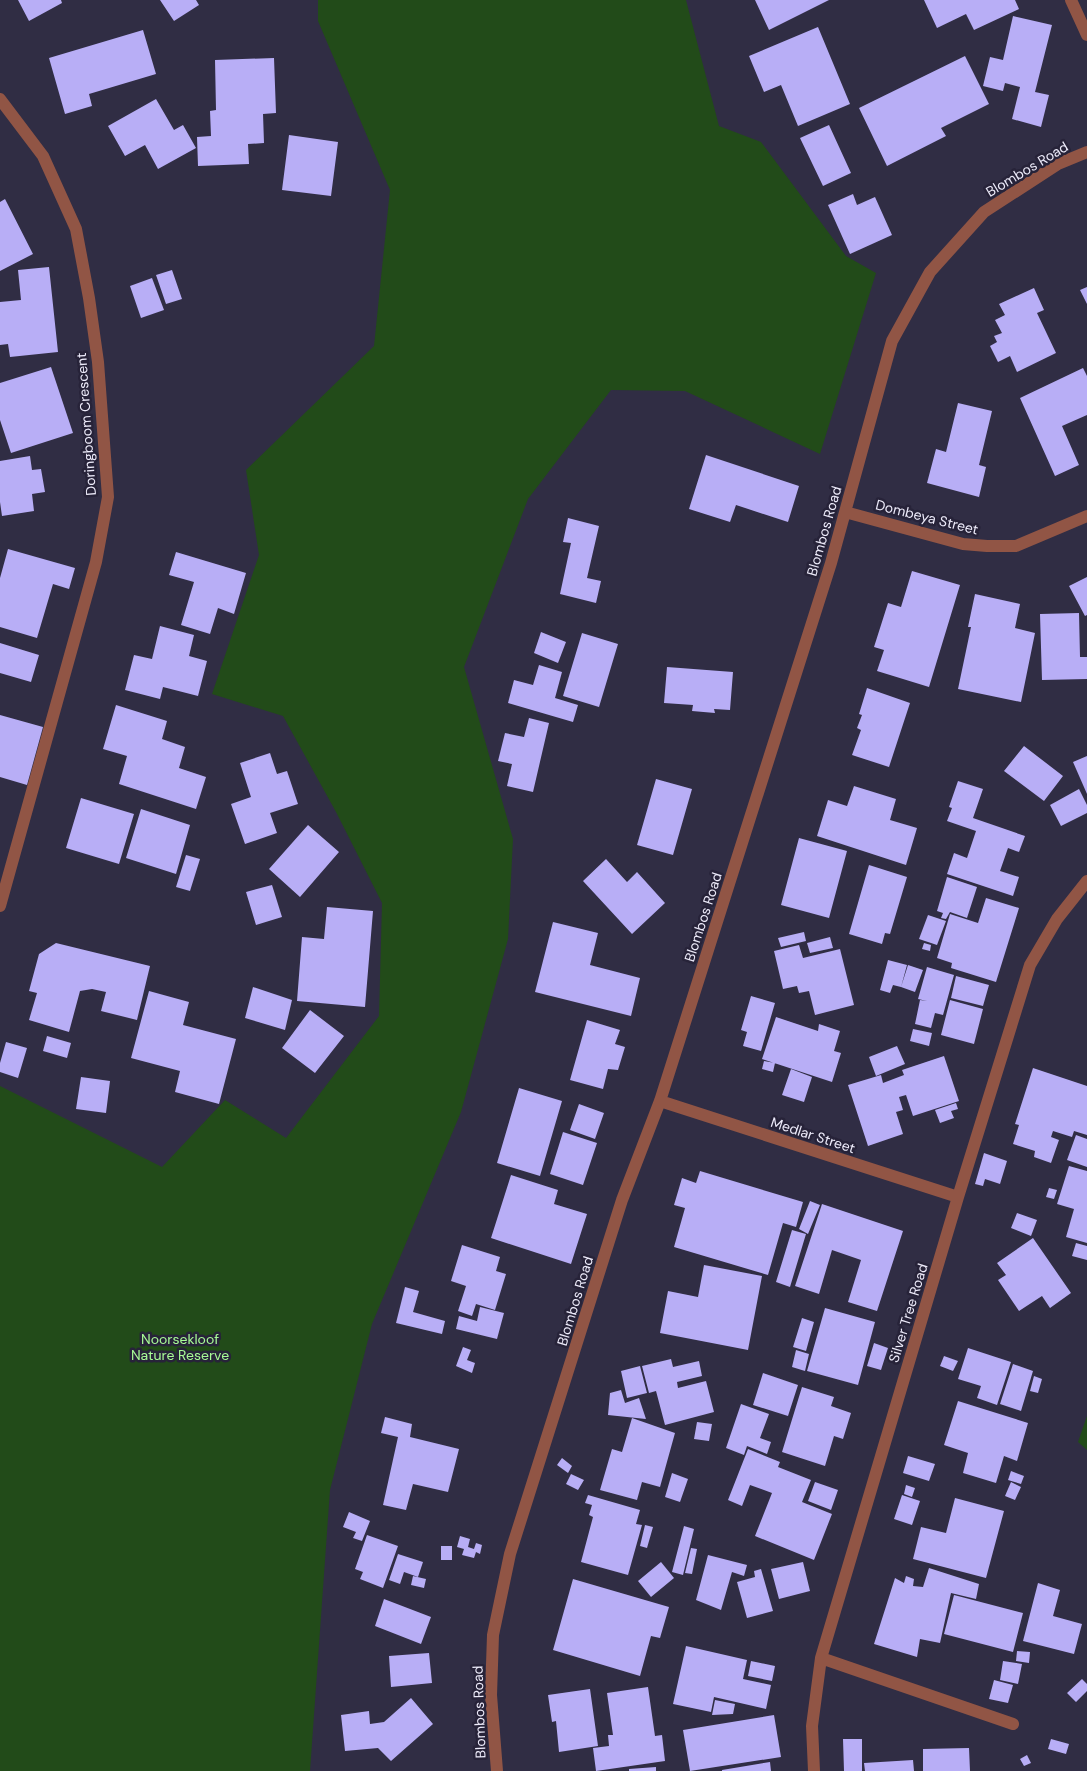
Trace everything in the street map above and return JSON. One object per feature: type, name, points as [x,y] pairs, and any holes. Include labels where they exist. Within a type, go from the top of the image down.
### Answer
[{"type":"street","points":[[1071,0],[1087,35]]},
{"type":"street","name":"Doringboom Crescent","points":[[0,98],[43,156],[76,230],[89,298],[98,362],[108,497],[96,562],[0,906]]},
{"type":"street","name":"Blombos Road","points":[[497,1771],[491,1695],[493,1635],[510,1554],[622,1200],[660,1101],[831,563],[892,341],[930,272],[984,212],[1058,164],[1087,152]]},
{"type":"street","name":"Dombeya Street","points":[[845,512],[963,544],[987,546],[1016,546],[1087,516]]},
{"type":"street","name":"Silver Tree Road","points":[[814,1771],[812,1726],[821,1658],[958,1197],[1030,965],[1058,919],[1087,881]]},
{"type":"street","name":"Medlar Street","points":[[660,1101],[958,1197]]},
{"type":"street","points":[[821,1658],[1012,1724]]},
{"type":"green space","name":"Noorsekloof Nature Reserve","points":[[318,0],[686,0],[719,126],[761,142],[846,256],[876,273],[820,454],[685,391],[611,390],[528,499],[464,667],[513,839],[508,939],[461,1112],[372,1324],[330,1490],[310,1771],[0,1771],[0,1086],[162,1167],[225,1100],[286,1138],[379,1016],[382,903],[336,812],[283,716],[212,694],[259,555],[246,470],[374,346],[390,190],[318,21]]},
{"type":"green space","points":[[1087,1416],[1087,1450],[1078,1442]]},
{"type":"building","points":[[18,0],[61,0],[62,3],[29,21]]},
{"type":"building","points":[[160,0],[196,0],[199,5],[174,21]]},
{"type":"building","points":[[755,0],[829,0],[769,30]]},
{"type":"building","points":[[924,0],[1015,0],[1019,9],[974,30],[966,14],[937,28]]},
{"type":"building","points":[[1013,16],[1052,25],[1035,92],[1049,95],[1041,127],[1012,119],[1020,87],[1005,83],[1003,91],[983,86],[990,57],[1003,60]]},
{"type":"building","points":[[818,27],[850,104],[798,126],[781,85],[764,92],[749,56]]},
{"type":"building","points":[[143,30],[156,74],[89,94],[92,106],[65,114],[49,58]]},
{"type":"building","points":[[965,56],[989,104],[941,128],[946,136],[887,166],[859,108]]},
{"type":"building","points":[[274,58],[276,113],[263,114],[264,143],[248,144],[249,164],[198,166],[197,137],[211,136],[210,111],[216,110],[215,60]]},
{"type":"building","points":[[156,99],[174,130],[183,125],[196,148],[158,169],[145,145],[125,156],[108,126]]},
{"type":"building","points":[[829,125],[851,173],[823,186],[800,138]]},
{"type":"building","points":[[289,135],[338,142],[331,196],[282,190]]},
{"type":"building","points":[[853,194],[857,205],[875,197],[892,235],[850,254],[828,205]]},
{"type":"building","points":[[5,199],[33,254],[0,271],[0,202]]},
{"type":"building","points":[[49,267],[58,352],[10,357],[8,344],[0,345],[0,302],[21,300],[18,270]]},
{"type":"building","points":[[172,270],[182,299],[166,304],[156,275]]},
{"type":"building","points":[[152,278],[164,310],[141,318],[130,286]]},
{"type":"building","points":[[1087,287],[1087,304],[1080,290]]},
{"type":"building","points":[[1034,288],[1044,310],[1037,313],[1056,353],[1017,372],[1010,356],[998,362],[990,346],[997,342],[994,336],[1002,333],[995,320],[1005,315],[999,304]]},
{"type":"building","points":[[51,367],[73,433],[11,453],[0,420],[0,383]]},
{"type":"building","points":[[1083,368],[1087,376],[1087,415],[1062,426],[1079,465],[1055,476],[1020,398]]},
{"type":"building","points":[[958,403],[992,411],[979,465],[986,467],[979,497],[927,483],[936,449],[946,452]]},
{"type":"building","points":[[706,455],[799,486],[788,522],[736,505],[730,522],[689,509]]},
{"type":"building","points":[[30,456],[32,470],[41,469],[45,492],[32,494],[34,511],[2,516],[0,461]]},
{"type":"building","points":[[568,518],[599,526],[587,578],[601,581],[596,603],[560,594],[571,543],[563,542]]},
{"type":"building","points":[[8,549],[75,568],[69,589],[53,584],[37,638],[0,627],[0,578]]},
{"type":"building","points":[[176,552],[246,573],[234,614],[218,608],[210,634],[181,625],[194,582],[169,575]]},
{"type":"building","points":[[912,571],[960,585],[929,687],[877,671],[884,650],[874,647],[888,603],[901,607]]},
{"type":"building","points":[[1087,577],[1087,615],[1085,616],[1069,586]]},
{"type":"building","points":[[975,594],[1020,604],[1015,628],[1035,633],[1021,702],[958,689],[971,627],[968,627]]},
{"type":"building","points":[[1079,613],[1080,657],[1087,657],[1087,679],[1042,680],[1040,614]]},
{"type":"building","points":[[160,626],[194,635],[189,656],[207,661],[198,696],[163,687],[160,699],[125,690],[134,655],[152,659]]},
{"type":"building","points":[[541,632],[566,642],[558,663],[534,653]]},
{"type":"building","points":[[582,633],[618,644],[599,707],[563,696]]},
{"type":"building","points":[[0,643],[39,655],[31,682],[0,673]]},
{"type":"building","points":[[539,665],[562,672],[555,698],[578,705],[573,722],[508,703],[514,680],[533,685]]},
{"type":"building","points":[[667,667],[733,672],[730,710],[714,709],[715,713],[692,711],[693,705],[664,703]]},
{"type":"building","points":[[867,688],[910,703],[889,767],[852,755],[861,730],[857,728],[862,715],[859,714]]},
{"type":"building","points":[[116,705],[167,721],[162,739],[185,747],[179,768],[206,777],[196,809],[119,784],[127,756],[103,749]]},
{"type":"building","points":[[0,715],[43,727],[27,785],[0,777]]},
{"type":"building","points":[[529,718],[549,723],[533,792],[507,786],[512,764],[498,761],[505,733],[524,737]]},
{"type":"building","points":[[1024,746],[1063,776],[1044,801],[1004,771]]},
{"type":"building","points":[[270,753],[277,774],[287,771],[298,804],[270,813],[277,833],[245,844],[231,804],[251,797],[240,763]]},
{"type":"building","points":[[1087,756],[1087,794],[1073,762]]},
{"type":"building","points":[[656,779],[692,789],[673,855],[637,845]]},
{"type":"building","points":[[958,781],[983,789],[973,818],[1025,836],[1019,852],[1008,848],[1000,871],[1019,877],[1013,896],[947,874],[954,853],[967,858],[976,831],[947,821],[952,808],[949,807]]},
{"type":"building","points":[[854,786],[896,799],[890,820],[917,828],[906,865],[817,836],[828,800],[847,806]]},
{"type":"building","points":[[1079,789],[1087,805],[1087,813],[1061,826],[1050,805]]},
{"type":"building","points":[[81,798],[134,814],[119,864],[66,848]]},
{"type":"building","points":[[141,809],[190,825],[176,874],[126,858]]},
{"type":"building","points":[[308,825],[339,852],[300,897],[269,869]]},
{"type":"building","points":[[799,838],[847,851],[829,918],[781,905]]},
{"type":"building","points":[[186,855],[200,859],[190,891],[176,887]]},
{"type":"building","points":[[606,859],[627,882],[637,872],[665,903],[632,934],[583,881]]},
{"type":"building","points":[[869,865],[907,877],[890,934],[885,933],[882,944],[849,934]]},
{"type":"building","points":[[947,877],[977,887],[967,918],[950,912],[946,919],[941,918],[943,913],[937,911]]},
{"type":"building","points":[[272,885],[282,917],[256,925],[246,892]]},
{"type":"building","points":[[986,898],[1019,908],[996,982],[951,968],[952,963],[937,958],[950,914],[978,923]]},
{"type":"building","points":[[327,907],[373,911],[365,1007],[297,1001],[302,937],[324,939]]},
{"type":"building","points":[[928,915],[946,921],[937,945],[919,939]]},
{"type":"building","points":[[553,922],[598,933],[590,965],[640,978],[631,1016],[535,992]]},
{"type":"building","points":[[804,932],[806,941],[781,947],[778,938]]},
{"type":"building","points":[[830,937],[833,948],[810,953],[807,943]]},
{"type":"building","points":[[56,943],[150,966],[137,1020],[101,1011],[106,992],[92,989],[80,991],[69,1032],[29,1020],[37,993],[29,991],[39,954]]},
{"type":"building","points":[[924,943],[931,945],[930,951],[922,949]]},
{"type":"building","points":[[799,945],[803,958],[840,949],[854,1005],[815,1015],[809,991],[799,993],[797,986],[783,989],[774,951]]},
{"type":"building","points":[[888,960],[907,965],[901,987],[893,985],[890,993],[880,990]]},
{"type":"building","points":[[908,965],[923,970],[915,992],[901,987]]},
{"type":"building","points":[[927,967],[954,975],[943,1015],[935,1013],[931,1028],[915,1024],[920,1000],[927,1001],[918,999]]},
{"type":"building","points":[[956,976],[989,985],[983,1006],[951,998]]},
{"type":"building","points":[[253,987],[292,1000],[285,1030],[245,1018]]},
{"type":"building","points":[[149,991],[189,1002],[183,1025],[236,1039],[219,1104],[175,1092],[180,1071],[131,1058]]},
{"type":"building","points":[[751,996],[775,1003],[761,1051],[743,1046],[747,1032],[741,1030]]},
{"type":"building","points":[[950,1000],[983,1009],[974,1044],[941,1035]]},
{"type":"building","points":[[310,1010],[344,1036],[315,1073],[282,1048]]},
{"type":"building","points":[[776,1017],[818,1031],[819,1024],[840,1031],[834,1051],[841,1053],[832,1082],[762,1059]]},
{"type":"building","points":[[587,1020],[620,1030],[615,1044],[625,1047],[618,1070],[608,1069],[603,1089],[570,1080]]},
{"type":"building","points":[[913,1029],[932,1033],[929,1046],[910,1041]]},
{"type":"building","points":[[47,1036],[71,1043],[67,1058],[43,1051]]},
{"type":"building","points":[[6,1042],[27,1048],[18,1078],[0,1072],[0,1063]]},
{"type":"building","points":[[897,1046],[905,1064],[876,1076],[869,1057]]},
{"type":"building","points":[[944,1056],[959,1101],[913,1116],[906,1095],[899,1097],[903,1110],[896,1112],[903,1134],[868,1146],[848,1085],[881,1075],[883,1083],[904,1075],[902,1070]]},
{"type":"building","points":[[764,1061],[775,1063],[773,1072],[762,1069]]},
{"type":"building","points":[[1033,1068],[1087,1086],[1087,1135],[1074,1131],[1072,1137],[1053,1131],[1051,1137],[1059,1140],[1051,1163],[1034,1157],[1035,1151],[1013,1144],[1019,1125],[1015,1124]]},
{"type":"building","points":[[791,1069],[812,1077],[804,1102],[782,1095]]},
{"type":"building","points":[[81,1077],[110,1081],[106,1113],[76,1109]]},
{"type":"building","points":[[519,1088],[562,1101],[540,1176],[497,1163]]},
{"type":"building","points":[[956,1103],[958,1109],[951,1111],[954,1118],[940,1123],[935,1110]]},
{"type":"building","points":[[579,1104],[604,1113],[595,1139],[570,1130]]},
{"type":"building","points":[[563,1132],[597,1143],[583,1185],[550,1174]]},
{"type":"building","points":[[1076,1135],[1087,1139],[1087,1167],[1067,1160]]},
{"type":"building","points":[[984,1153],[1007,1161],[1000,1184],[985,1179],[983,1186],[975,1184]]},
{"type":"building","points":[[1069,1166],[1087,1171],[1087,1243],[1066,1237],[1074,1209],[1057,1204]]},
{"type":"building","points":[[700,1171],[803,1202],[796,1227],[783,1223],[768,1275],[674,1247],[685,1208],[674,1205],[682,1178],[696,1183]]},
{"type":"building","points":[[511,1175],[558,1190],[554,1204],[587,1214],[571,1264],[491,1238]]},
{"type":"building","points":[[1049,1188],[1057,1190],[1054,1199],[1046,1197]]},
{"type":"building","points":[[810,1201],[820,1205],[808,1234],[799,1229]]},
{"type":"building","points":[[822,1204],[903,1231],[877,1311],[848,1302],[861,1260],[832,1250],[819,1294],[795,1286]]},
{"type":"building","points":[[1017,1213],[1037,1220],[1031,1236],[1011,1228]]},
{"type":"building","points":[[792,1230],[806,1234],[790,1287],[776,1282]]},
{"type":"building","points":[[1033,1238],[1071,1293],[1050,1308],[1042,1296],[1019,1311],[998,1280],[1006,1275],[997,1263]]},
{"type":"building","points":[[1076,1243],[1087,1246],[1087,1260],[1072,1256]]},
{"type":"building","points":[[462,1245],[500,1257],[496,1271],[506,1274],[495,1310],[476,1304],[472,1316],[458,1311],[466,1286],[451,1281]]},
{"type":"building","points":[[704,1265],[762,1276],[748,1350],[660,1333],[668,1291],[698,1297]]},
{"type":"building","points":[[405,1287],[419,1291],[413,1312],[445,1321],[442,1334],[396,1323]]},
{"type":"building","points":[[480,1307],[504,1313],[497,1339],[456,1329],[459,1316],[477,1321]]},
{"type":"building","points":[[825,1308],[875,1322],[858,1385],[807,1371]]},
{"type":"building","points":[[802,1318],[814,1322],[806,1351],[793,1347]]},
{"type":"building","points":[[874,1343],[888,1348],[881,1370],[867,1366]]},
{"type":"building","points":[[463,1347],[471,1350],[467,1360],[475,1363],[472,1373],[456,1366]]},
{"type":"building","points":[[968,1348],[1011,1362],[997,1405],[977,1398],[981,1386],[958,1379]]},
{"type":"building","points":[[796,1350],[809,1354],[805,1371],[792,1367]]},
{"type":"building","points":[[944,1356],[958,1361],[953,1371],[940,1366]]},
{"type":"building","points":[[671,1359],[673,1367],[699,1361],[702,1376],[677,1382],[678,1388],[706,1381],[714,1412],[665,1425],[656,1391],[649,1393],[642,1366]]},
{"type":"building","points":[[1013,1364],[1033,1371],[1021,1411],[1000,1404]]},
{"type":"building","points":[[640,1366],[647,1393],[627,1398],[621,1371]]},
{"type":"building","points":[[763,1373],[798,1385],[788,1416],[753,1405]]},
{"type":"building","points":[[1034,1376],[1042,1379],[1038,1393],[1030,1391]]},
{"type":"building","points":[[802,1387],[834,1397],[831,1406],[851,1413],[843,1439],[834,1436],[825,1466],[782,1452]]},
{"type":"building","points":[[621,1390],[625,1403],[639,1398],[646,1419],[608,1415],[610,1393]]},
{"type":"building","points":[[958,1401],[1028,1423],[1017,1461],[1004,1456],[996,1483],[963,1473],[968,1453],[944,1445]]},
{"type":"building","points":[[741,1404],[769,1414],[760,1438],[771,1442],[767,1454],[747,1446],[744,1455],[726,1448]]},
{"type":"building","points":[[385,1417],[412,1424],[410,1437],[459,1449],[448,1492],[413,1484],[406,1510],[383,1505],[398,1437],[381,1433]]},
{"type":"building","points":[[632,1418],[675,1433],[660,1487],[642,1482],[637,1500],[600,1490],[612,1449],[622,1452]]},
{"type":"building","points":[[697,1422],[712,1424],[709,1441],[694,1439]]},
{"type":"building","points":[[748,1449],[780,1462],[778,1467],[811,1480],[802,1502],[832,1514],[814,1560],[755,1536],[772,1493],[750,1485],[742,1506],[728,1500]]},
{"type":"building","points":[[908,1456],[935,1464],[929,1481],[903,1473]]},
{"type":"building","points":[[562,1458],[572,1466],[568,1473],[557,1465]]},
{"type":"building","points":[[1011,1471],[1024,1476],[1021,1484],[1008,1480]]},
{"type":"building","points":[[672,1473],[688,1479],[680,1502],[665,1497]]},
{"type":"building","points":[[571,1474],[584,1480],[578,1490],[566,1484]]},
{"type":"building","points":[[815,1482],[838,1490],[831,1510],[808,1501]]},
{"type":"building","points":[[1011,1482],[1021,1487],[1015,1500],[1005,1496]]},
{"type":"building","points":[[906,1485],[915,1488],[912,1497],[904,1494]]},
{"type":"building","points":[[588,1495],[640,1510],[636,1524],[642,1525],[628,1575],[581,1562],[593,1517],[589,1515],[592,1505],[585,1503]]},
{"type":"building","points":[[902,1495],[920,1501],[912,1525],[894,1519]]},
{"type":"building","points":[[955,1498],[1004,1511],[986,1578],[913,1559],[921,1527],[946,1533]]},
{"type":"building","points":[[349,1512],[370,1521],[362,1541],[353,1538],[356,1532],[343,1527]]},
{"type":"building","points":[[645,1525],[653,1527],[647,1548],[640,1546]]},
{"type":"building","points":[[684,1526],[694,1529],[683,1575],[672,1572]]},
{"type":"building","points":[[367,1535],[398,1546],[383,1588],[360,1579],[363,1572],[355,1569]]},
{"type":"building","points":[[460,1536],[470,1539],[468,1547],[474,1549],[476,1543],[482,1545],[480,1554],[476,1552],[474,1558],[462,1555],[464,1549],[457,1547]]},
{"type":"building","points":[[441,1546],[452,1546],[452,1560],[441,1560]]},
{"type":"building","points":[[691,1548],[697,1549],[692,1574],[685,1573]]},
{"type":"building","points":[[398,1554],[423,1562],[418,1577],[404,1572],[400,1584],[389,1580]]},
{"type":"building","points":[[708,1555],[747,1565],[744,1576],[732,1572],[721,1610],[696,1600]]},
{"type":"building","points":[[661,1562],[674,1578],[651,1597],[638,1581]]},
{"type":"building","points":[[803,1562],[810,1591],[779,1599],[771,1569]]},
{"type":"building","points":[[929,1568],[979,1584],[976,1599],[951,1593],[940,1643],[920,1639],[917,1657],[874,1644],[895,1578],[904,1583],[906,1576],[914,1579],[913,1586],[923,1587]]},
{"type":"building","points":[[761,1569],[773,1611],[747,1618],[737,1582],[755,1577],[754,1571]]},
{"type":"building","points":[[413,1576],[426,1579],[424,1588],[411,1585]]},
{"type":"building","points":[[573,1579],[669,1607],[660,1638],[651,1636],[640,1676],[553,1650]]},
{"type":"building","points":[[1038,1583],[1060,1590],[1053,1616],[1082,1624],[1074,1654],[1023,1641]]},
{"type":"building","points":[[954,1595],[1023,1613],[1013,1652],[944,1634]]},
{"type":"building","points":[[384,1599],[431,1617],[421,1644],[375,1626]]},
{"type":"building","points":[[686,1646],[747,1660],[743,1679],[771,1685],[766,1709],[714,1697],[711,1712],[673,1704]]},
{"type":"building","points":[[1017,1651],[1030,1652],[1029,1663],[1016,1661]]},
{"type":"building","points":[[429,1653],[432,1683],[391,1687],[389,1656]]},
{"type":"building","points":[[751,1661],[775,1666],[772,1681],[748,1676]]},
{"type":"building","points":[[1003,1661],[1022,1664],[1018,1684],[1000,1680]]},
{"type":"building","points":[[1082,1679],[1087,1684],[1087,1691],[1076,1702],[1067,1693]]},
{"type":"building","points":[[994,1680],[1013,1685],[1008,1703],[989,1699]]},
{"type":"building","points":[[648,1687],[655,1736],[662,1735],[665,1761],[596,1771],[593,1748],[609,1746],[608,1735],[613,1735],[607,1693]]},
{"type":"building","points":[[590,1689],[598,1746],[559,1752],[556,1721],[552,1722],[548,1695]]},
{"type":"building","points":[[411,1698],[433,1724],[391,1761],[378,1748],[345,1751],[341,1715],[369,1711],[370,1724],[384,1722]]},
{"type":"building","points":[[715,1700],[735,1704],[733,1714],[712,1715]]},
{"type":"building","points":[[774,1715],[781,1757],[690,1771],[683,1730]]},
{"type":"building","points":[[843,1739],[862,1739],[862,1771],[844,1771]]},
{"type":"building","points":[[1051,1739],[1069,1744],[1066,1754],[1048,1749]]},
{"type":"building","points":[[969,1748],[970,1771],[923,1771],[923,1749]]},
{"type":"building","points":[[1027,1755],[1031,1763],[1024,1766],[1020,1759]]},
{"type":"building","points":[[913,1760],[914,1771],[865,1771],[864,1763]]},
{"type":"building","points":[[770,1762],[771,1771],[722,1771],[722,1770]]},
{"type":"building","points":[[656,1767],[656,1771],[629,1771],[629,1769]]}]
